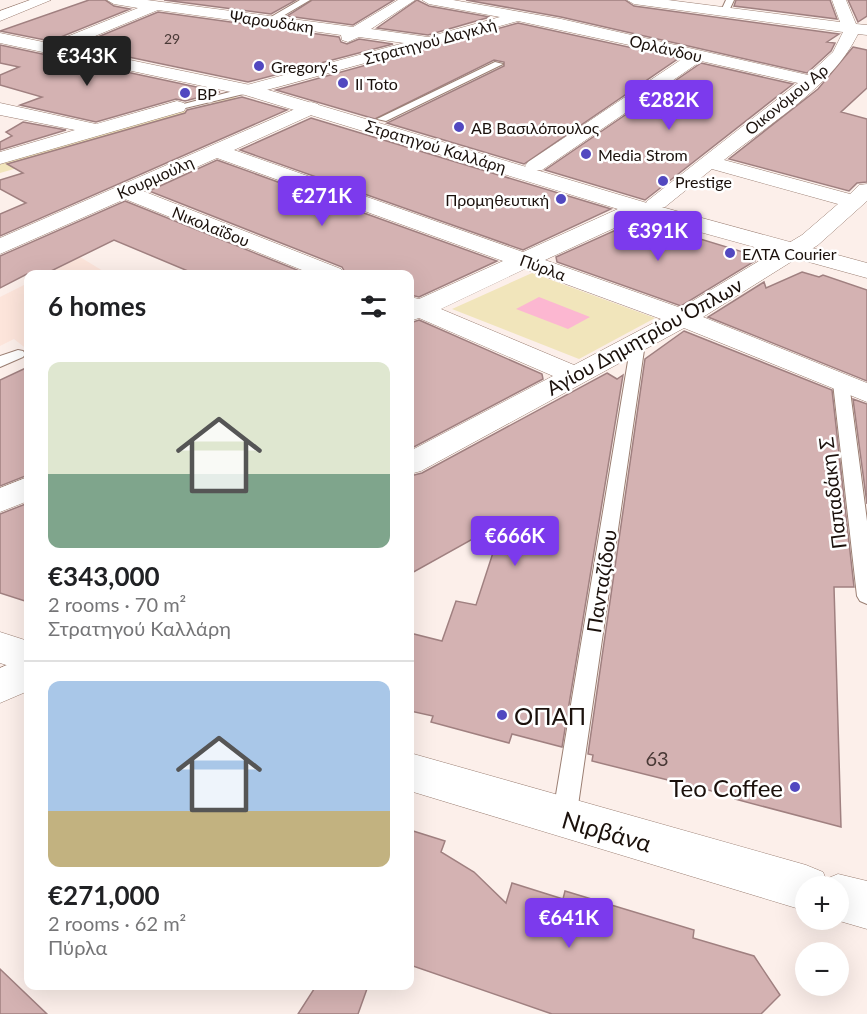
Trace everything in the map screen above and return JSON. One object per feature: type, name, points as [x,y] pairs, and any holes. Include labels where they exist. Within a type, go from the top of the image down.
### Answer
[{"type":"street","points":[[0,16],[44,0]]},
{"type":"street","name":"Ψαρουδάκη","points":[[114,0],[164,3],[268,21],[430,42]]},
{"type":"street","points":[[336,44],[408,0]]},
{"type":"street","name":"Ορλάνδου","points":[[429,0],[561,24],[812,81]]},
{"type":"street","points":[[838,0],[850,28]]},
{"type":"street","points":[[632,2],[727,7],[867,30]]},
{"type":"street","points":[[65,44],[164,3]]},
{"type":"street","name":"Στρατηγού Δαγκλή","points":[[259,87],[430,42],[519,16],[544,6]]},
{"type":"street","points":[[561,24],[591,15]]},
{"type":"street","name":"Οικονόμου Αρ","points":[[414,308],[526,261],[648,205],[708,162],[812,81],[840,54],[850,28]]},
{"type":"street","name":"Στρατηγού Καλλάρη","points":[[0,30],[259,87],[382,119],[535,166],[648,205]]},
{"type":"street","name":"Στρατηγού Καλλάρη","points":[[0,38],[259,87],[311,108],[648,205],[802,245],[867,256]]},
{"type":"street","points":[[259,87],[317,55]]},
{"type":"street","points":[[535,166],[699,55]]},
{"type":"street","name":"Στρατηγού Δαγκλή","points":[[0,158],[177,107]]},
{"type":"street","name":"Κουρμούλη","points":[[0,247],[311,108]]},
{"type":"street","points":[[0,109],[88,127]]},
{"type":"street","name":"Πύρλα","points":[[215,150],[683,318],[867,393]]},
{"type":"street","points":[[708,162],[862,197]]},
{"type":"street","name":"Νικολαΐδου","points":[[123,191],[322,270]]},
{"type":"street","name":"Αγίου Δημητρίου Όπλων","points":[[414,462],[683,318],[802,245],[862,197]]},
{"type":"street","name":"Στρατηγού Καλλάρη","points":[[802,245],[867,271]]},
{"type":"street","points":[[414,310],[574,375]]},
{"type":"street","points":[[0,501],[24,490]]},
{"type":"street","points":[[0,647],[24,656]]},
{"type":"street","points":[[0,687],[24,674]]},
{"type":"street","name":"Νιρβάνα","points":[[414,773],[795,885]]},
{"type":"street","points":[[849,900],[867,905]]},
{"type":"lane","points":[[268,21],[306,0]]},
{"type":"lane","points":[[382,119],[498,64]]},
{"type":"lane","name":"Στρατηγού Δαγκλή","points":[[177,107],[259,87]]},
{"type":"lane","name":"Πανταζίδου","points":[[564,819],[638,343]]},
{"type":"lane","points":[[0,362],[18,354]]},
{"type":"lane","name":"Παπαδάκη Σ","points":[[841,383],[867,597]]},
{"type":"shaded area","points":[[234,97],[252,101],[0,173],[0,162]]},
{"type":"shaded area","points":[[80,257],[101,270],[53,270]]},
{"type":"shaded area","points":[[532,273],[655,318],[579,359],[452,309]]},
{"type":"shaded area","points":[[24,285],[24,347],[14,339],[0,346],[0,297]]},
{"type":"shaded area","points":[[539,297],[590,317],[568,329],[516,309]]},
{"type":"building","points":[[89,0],[105,0],[114,6],[130,9],[58,38],[55,42],[0,31]]},
{"type":"building","points":[[164,0],[296,0],[271,14]]},
{"type":"building","points":[[312,0],[394,0],[353,25],[287,16]]},
{"type":"building","points":[[417,0],[429,6],[490,17],[428,35],[377,28]]},
{"type":"building","points":[[466,0],[625,0],[634,6],[839,34],[827,42],[835,43],[831,51],[807,73],[561,17]]},
{"type":"building","points":[[736,0],[830,0],[837,19],[734,6]]},
{"type":"building","points":[[848,0],[867,0],[867,16],[858,22]]},
{"type":"building","points":[[158,12],[339,37],[341,42],[347,44],[359,39],[393,44],[248,82],[76,46]]},
{"type":"building","points":[[518,23],[679,58],[524,164],[387,123],[504,66],[504,62],[494,60],[375,119],[276,90]]},
{"type":"building","points":[[0,45],[220,92],[185,101],[176,99],[96,122],[20,105],[42,97],[0,85],[0,75],[19,67],[0,63]]},
{"type":"building","points":[[853,47],[867,50],[867,88],[841,112],[867,119],[867,182],[857,183],[849,191],[729,159],[818,89]]},
{"type":"building","points":[[701,63],[793,84],[645,200],[545,170]]},
{"type":"building","points":[[242,97],[287,110],[0,236],[0,214],[26,203],[0,189],[0,180],[23,173],[7,164],[185,113],[187,110]]},
{"type":"building","points":[[311,118],[611,209],[523,250],[240,150]]},
{"type":"building","points":[[23,122],[66,130],[0,150],[0,142],[12,136],[6,132]]},
{"type":"building","points":[[217,160],[497,261],[419,297],[414,296],[414,270],[344,270],[342,267],[149,191]]},
{"type":"building","points":[[125,201],[297,270],[185,270],[114,240],[53,270],[24,270],[24,276],[0,288],[0,256]]},
{"type":"building","points":[[638,220],[753,255],[755,261],[681,306],[557,262],[556,257]]},
{"type":"building","points":[[802,272],[819,277],[823,275],[867,290],[867,381],[708,317],[764,282],[766,288]]},
{"type":"building","points":[[419,320],[542,374],[543,379],[414,447],[414,322]]},
{"type":"building","points":[[684,331],[832,390],[854,587],[834,587],[841,827],[735,799],[736,797],[592,761],[593,755],[588,754],[645,359]]},
{"type":"building","points":[[24,369],[24,477],[0,486],[0,380]]},
{"type":"building","points":[[607,373],[617,379],[623,375],[562,747],[512,734],[509,743],[431,722],[433,716],[414,712],[414,634],[442,641],[456,601],[476,605],[503,522],[414,572],[414,475],[422,473]]},
{"type":"building","points":[[853,399],[867,404],[867,504]]},
{"type":"building","points":[[24,505],[24,601],[0,593],[0,514]]},
{"type":"building","points":[[414,831],[445,841],[441,852],[474,872],[506,903],[512,883],[563,899],[565,891],[694,930],[693,938],[754,956],[780,995],[761,1014],[552,1014],[414,966]]},
{"type":"building","points":[[0,969],[47,1014],[0,1014]]},
{"type":"building","points":[[313,990],[367,990],[358,1014],[298,1014]]},
{"type":"place","name":"Gregory's","points":[[259,66]]},
{"type":"place","name":"Il Toto","points":[[343,83]]},
{"type":"place","name":"BP","points":[[185,93]]},
{"type":"place","name":"AB Βασιλόπουλος","points":[[459,127]]},
{"type":"place","name":"Media Strom","points":[[586,154]]},
{"type":"place","name":"Prestige","points":[[663,181]]},
{"type":"place","name":"Προμηθευτική","points":[[561,199]]},
{"type":"place","name":"ΕΛΤΑ Courier","points":[[730,253]]},
{"type":"place","name":"ΟΠΑΠ","points":[[502,715]]},
{"type":"place","name":"Teo Coffee","points":[[795,787]]}]
